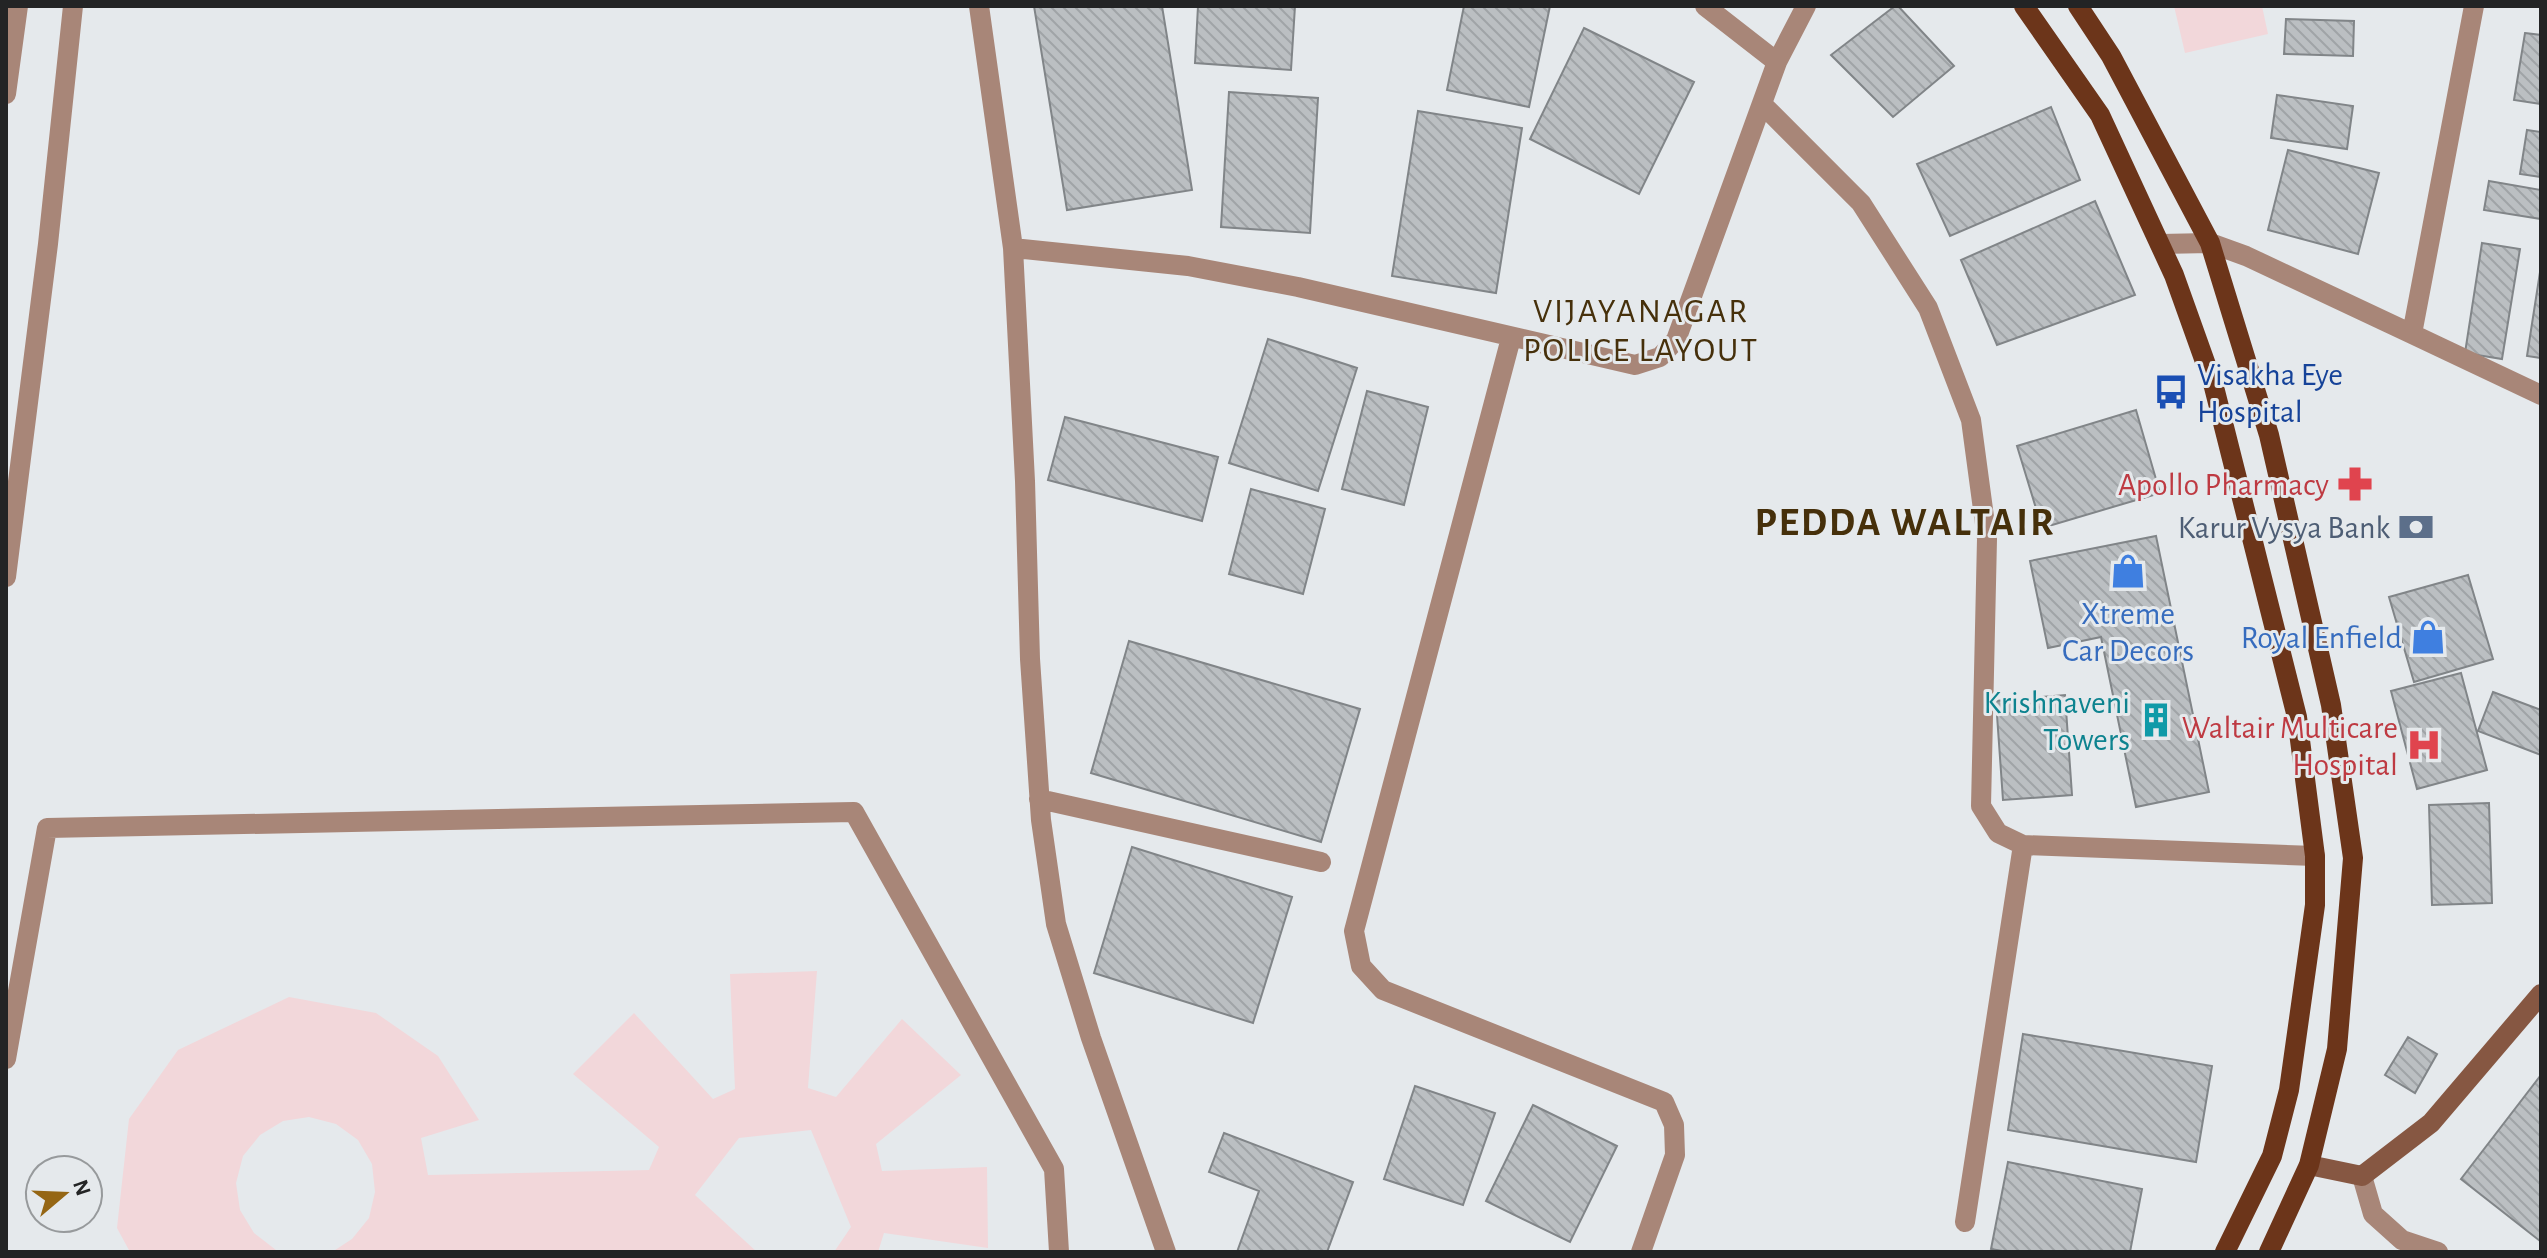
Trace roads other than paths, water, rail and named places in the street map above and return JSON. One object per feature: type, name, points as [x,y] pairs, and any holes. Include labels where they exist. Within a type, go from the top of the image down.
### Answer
[{"type":"main road","points":[[2024,6],[2100,115],[2174,275],[2214,387],[2297,717],[2315,856],[2315,905],[2307,967],[2289,1090],[2272,1156],[2225,1252]]},
{"type":"main road","points":[[2078,6],[2111,56],[2210,243],[2269,435],[2331,705],[2353,858],[2337,1049],[2309,1165],[2269,1252]]},
{"type":"main road","points":[[2272,1156],[2362,1176],[2431,1123],[2541,994]]},
{"type":"street","points":[[6,94],[18,6]]},
{"type":"street","points":[[6,577],[48,244],[73,6]]},
{"type":"street","points":[[979,6],[1013,248],[1030,659],[1039,799],[1056,924],[1091,1038],[1166,1252]]},
{"type":"street","points":[[1705,6],[1777,62]]},
{"type":"street","points":[[1013,248],[1188,266],[1298,287],[1635,365],[1660,357],[1676,340],[1777,62],[1806,6]]},
{"type":"street","points":[[2093,6],[2099,37]]},
{"type":"street","points":[[2412,334],[2474,6]]},
{"type":"street","points":[[1763,105],[1861,203],[1928,308],[1971,420],[1987,539],[1981,806],[1998,833],[2023,845],[2315,856]]},
{"type":"street","points":[[2160,244],[2210,243],[2246,256],[2541,395]]},
{"type":"street","points":[[1511,338],[1354,931],[1361,966],[1383,990],[1664,1102],[1674,1125],[1675,1155],[1641,1252]]},
{"type":"street","points":[[1039,799],[1321,862]]},
{"type":"street","points":[[6,1059],[47,828],[854,812],[1054,1169],[1059,1252]]},
{"type":"street","points":[[1965,1222],[2023,845]]},
{"type":"street","points":[[2362,1176],[2373,1214],[2402,1240],[2438,1252]]},
{"type":"place","name":"Visakha Eye Hospital","points":[[2171,392]]},
{"type":"place","name":"Apollo Pharmacy","points":[[2355,484]]},
{"type":"place","name":"Karur Vysya Bank","points":[[2416,527]]},
{"type":"place","name":"Xtreme Car Decors","points":[[2128,571]]},
{"type":"place","name":"Royal Enfield","points":[[2428,637]]},
{"type":"place","name":"Krishnaveni Towers","points":[[2156,720]]},
{"type":"place","name":"Waltair Multicare Hospital","points":[[2424,745]]},
{"type":"district","name":"VIJAYANAGAR POLICE LAYOUT","points":[[1641,330]]},
{"type":"district","name":"PEDDA WALTAIR","points":[[1905,521]]}]
